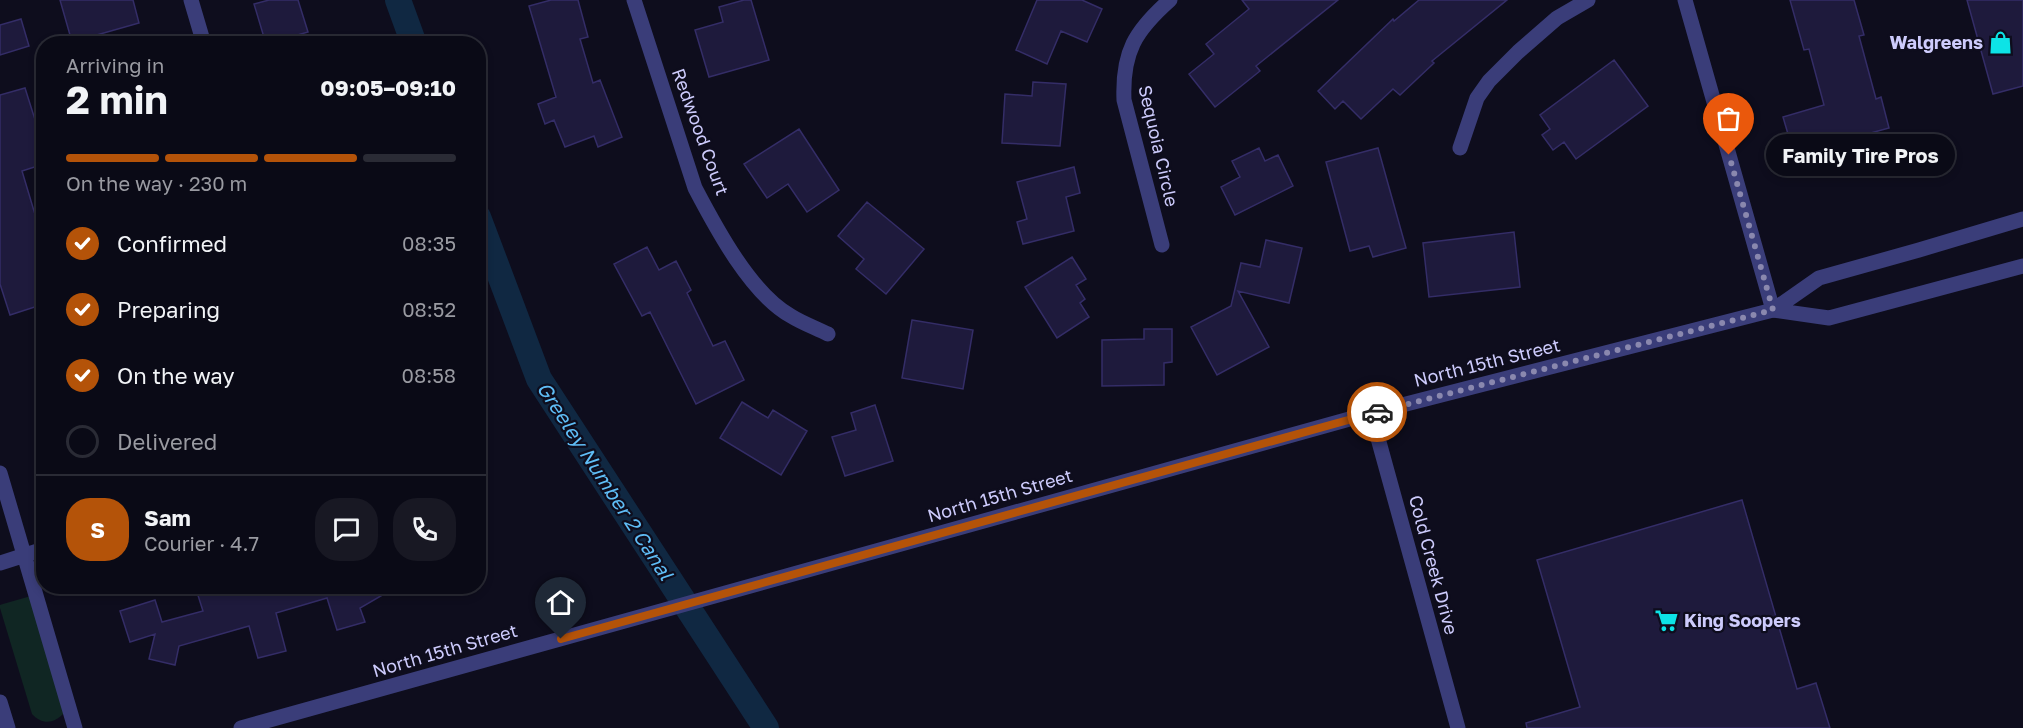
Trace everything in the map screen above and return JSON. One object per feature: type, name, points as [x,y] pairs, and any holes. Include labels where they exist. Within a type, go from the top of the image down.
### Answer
[{"type":"street","points":[[191,0],[202,36]]},
{"type":"street","name":"Redwood Court","points":[[634,0],[695,188],[705,206],[748,277],[763,294],[790,316],[828,334]]},
{"type":"street","name":"Sequoia Circle","points":[[1162,245],[1124,100],[1123,84],[1125,65],[1137,34],[1148,19],[1170,0]]},
{"type":"street","points":[[1460,148],[1477,98],[1489,81],[1557,18],[1588,0]]},
{"type":"street","points":[[1685,0],[1773,310]]},
{"type":"street","name":"North 15th Street","points":[[241,728],[1371,413],[1773,310],[1819,278],[2023,219]]},
{"type":"street","name":"North 15th Street","points":[[1773,310],[1829,318],[2023,266]]},
{"type":"street","name":"Cold Creek Drive","points":[[1371,413],[1458,728]]},
{"type":"street","points":[[0,473],[75,728]]},
{"type":"street","points":[[0,563],[36,551]]},
{"type":"street","points":[[0,702],[8,728]]},
{"type":"green space","points":[[31,596],[64,713],[48,722],[32,714],[0,608],[0,605]]},
{"type":"building","points":[[60,0],[133,0],[139,23],[93,36],[70,36]]},
{"type":"building","points":[[269,0],[298,0],[308,32],[294,36],[264,36],[254,4]]},
{"type":"building","points":[[551,0],[578,0],[588,37],[580,39],[593,83],[600,80],[622,137],[598,147],[594,136],[565,147],[554,120],[545,124],[538,104],[556,97],[529,6]]},
{"type":"building","points":[[751,0],[769,60],[709,77],[695,30],[723,22],[719,7]]},
{"type":"building","points":[[1037,0],[1082,0],[1102,9],[1087,42],[1061,31],[1047,64],[1016,50]]},
{"type":"building","points":[[1242,0],[1338,0],[1256,66],[1260,71],[1215,107],[1189,74],[1214,54],[1206,44],[1249,9]]},
{"type":"building","points":[[1419,0],[1507,0],[1432,61],[1434,63],[1400,95],[1393,89],[1361,119],[1343,101],[1335,109],[1318,91],[1393,19],[1394,21]]},
{"type":"building","points":[[1790,0],[1854,0],[1864,35],[1859,36],[1876,99],[1881,97],[1889,128],[1856,137],[1855,134],[1793,151],[1783,117],[1824,105],[1809,49],[1804,50]]},
{"type":"building","name":"Walgreens","points":[[1967,0],[2023,0],[2023,86],[1993,94]]},
{"type":"building","points":[[21,19],[29,46],[0,55],[0,25]]},
{"type":"building","points":[[1614,60],[1648,106],[1576,159],[1564,142],[1553,150],[1542,135],[1550,129],[1540,115]]},
{"type":"building","points":[[1033,82],[1066,84],[1060,146],[1002,143],[1005,94],[1032,96]]},
{"type":"building","points":[[25,88],[36,123],[36,167],[22,171],[36,218],[36,307],[10,315],[0,284],[0,95]]},
{"type":"building","points":[[799,129],[839,190],[807,212],[788,184],[767,198],[744,164]]},
{"type":"building","points":[[1259,148],[1265,161],[1278,155],[1293,186],[1235,215],[1221,187],[1240,177],[1232,161]]},
{"type":"building","points":[[1378,148],[1406,248],[1373,257],[1369,246],[1350,251],[1326,162]]},
{"type":"building","points":[[1074,167],[1080,193],[1066,197],[1074,231],[1023,244],[1017,222],[1027,219],[1017,182]]},
{"type":"building","points":[[867,202],[924,249],[886,294],[856,269],[864,259],[838,236]]},
{"type":"building","points":[[1514,232],[1520,287],[1429,297],[1423,243]]},
{"type":"building","points":[[1266,240],[1302,248],[1289,303],[1238,291],[1269,347],[1217,375],[1191,327],[1231,306],[1241,263],[1260,267]]},
{"type":"building","points":[[647,247],[659,270],[676,261],[691,290],[687,293],[713,346],[725,341],[744,380],[696,404],[650,312],[642,316],[614,264]]},
{"type":"building","points":[[1072,257],[1086,279],[1076,285],[1085,299],[1080,303],[1089,317],[1057,338],[1025,287]]},
{"type":"building","points":[[912,320],[973,330],[963,389],[902,378]]},
{"type":"building","points":[[1144,329],[1172,329],[1172,362],[1164,363],[1164,385],[1102,386],[1102,340],[1144,339]]},
{"type":"building","points":[[742,402],[768,418],[773,410],[807,431],[781,475],[720,438]]},
{"type":"building","points":[[875,405],[893,461],[845,476],[832,437],[856,430],[851,413]]},
{"type":"building","name":"King Soopers","points":[[1742,500],[1797,689],[1816,683],[1830,728],[1527,728],[1526,723],[1580,707],[1537,560]]},
{"type":"building","points":[[198,594],[384,594],[360,608],[365,622],[337,630],[327,598],[276,613],[286,651],[258,658],[249,626],[179,646],[175,665],[149,659],[155,634],[130,642],[120,611],[155,600],[162,622],[203,611]]},
{"type":"waterway","name":"Greeley Number 2 Canal","points":[[398,0],[411,36]]},
{"type":"waterway","name":"Greeley Number 2 Canal","points":[[486,238],[539,379],[766,728]]},
{"type":"way so far","points":[[1377,412],[1773,310],[1729,155]]},
{"type":"place","name":"Walgreens","points":[[2001,43]]},
{"type":"place","name":"Family Tire Pros","points":[[1729,155]]},
{"type":"place","name":"King Soopers","points":[[1666,621]]},
{"type":"route","points":[[561,639],[1377,412]]}]
